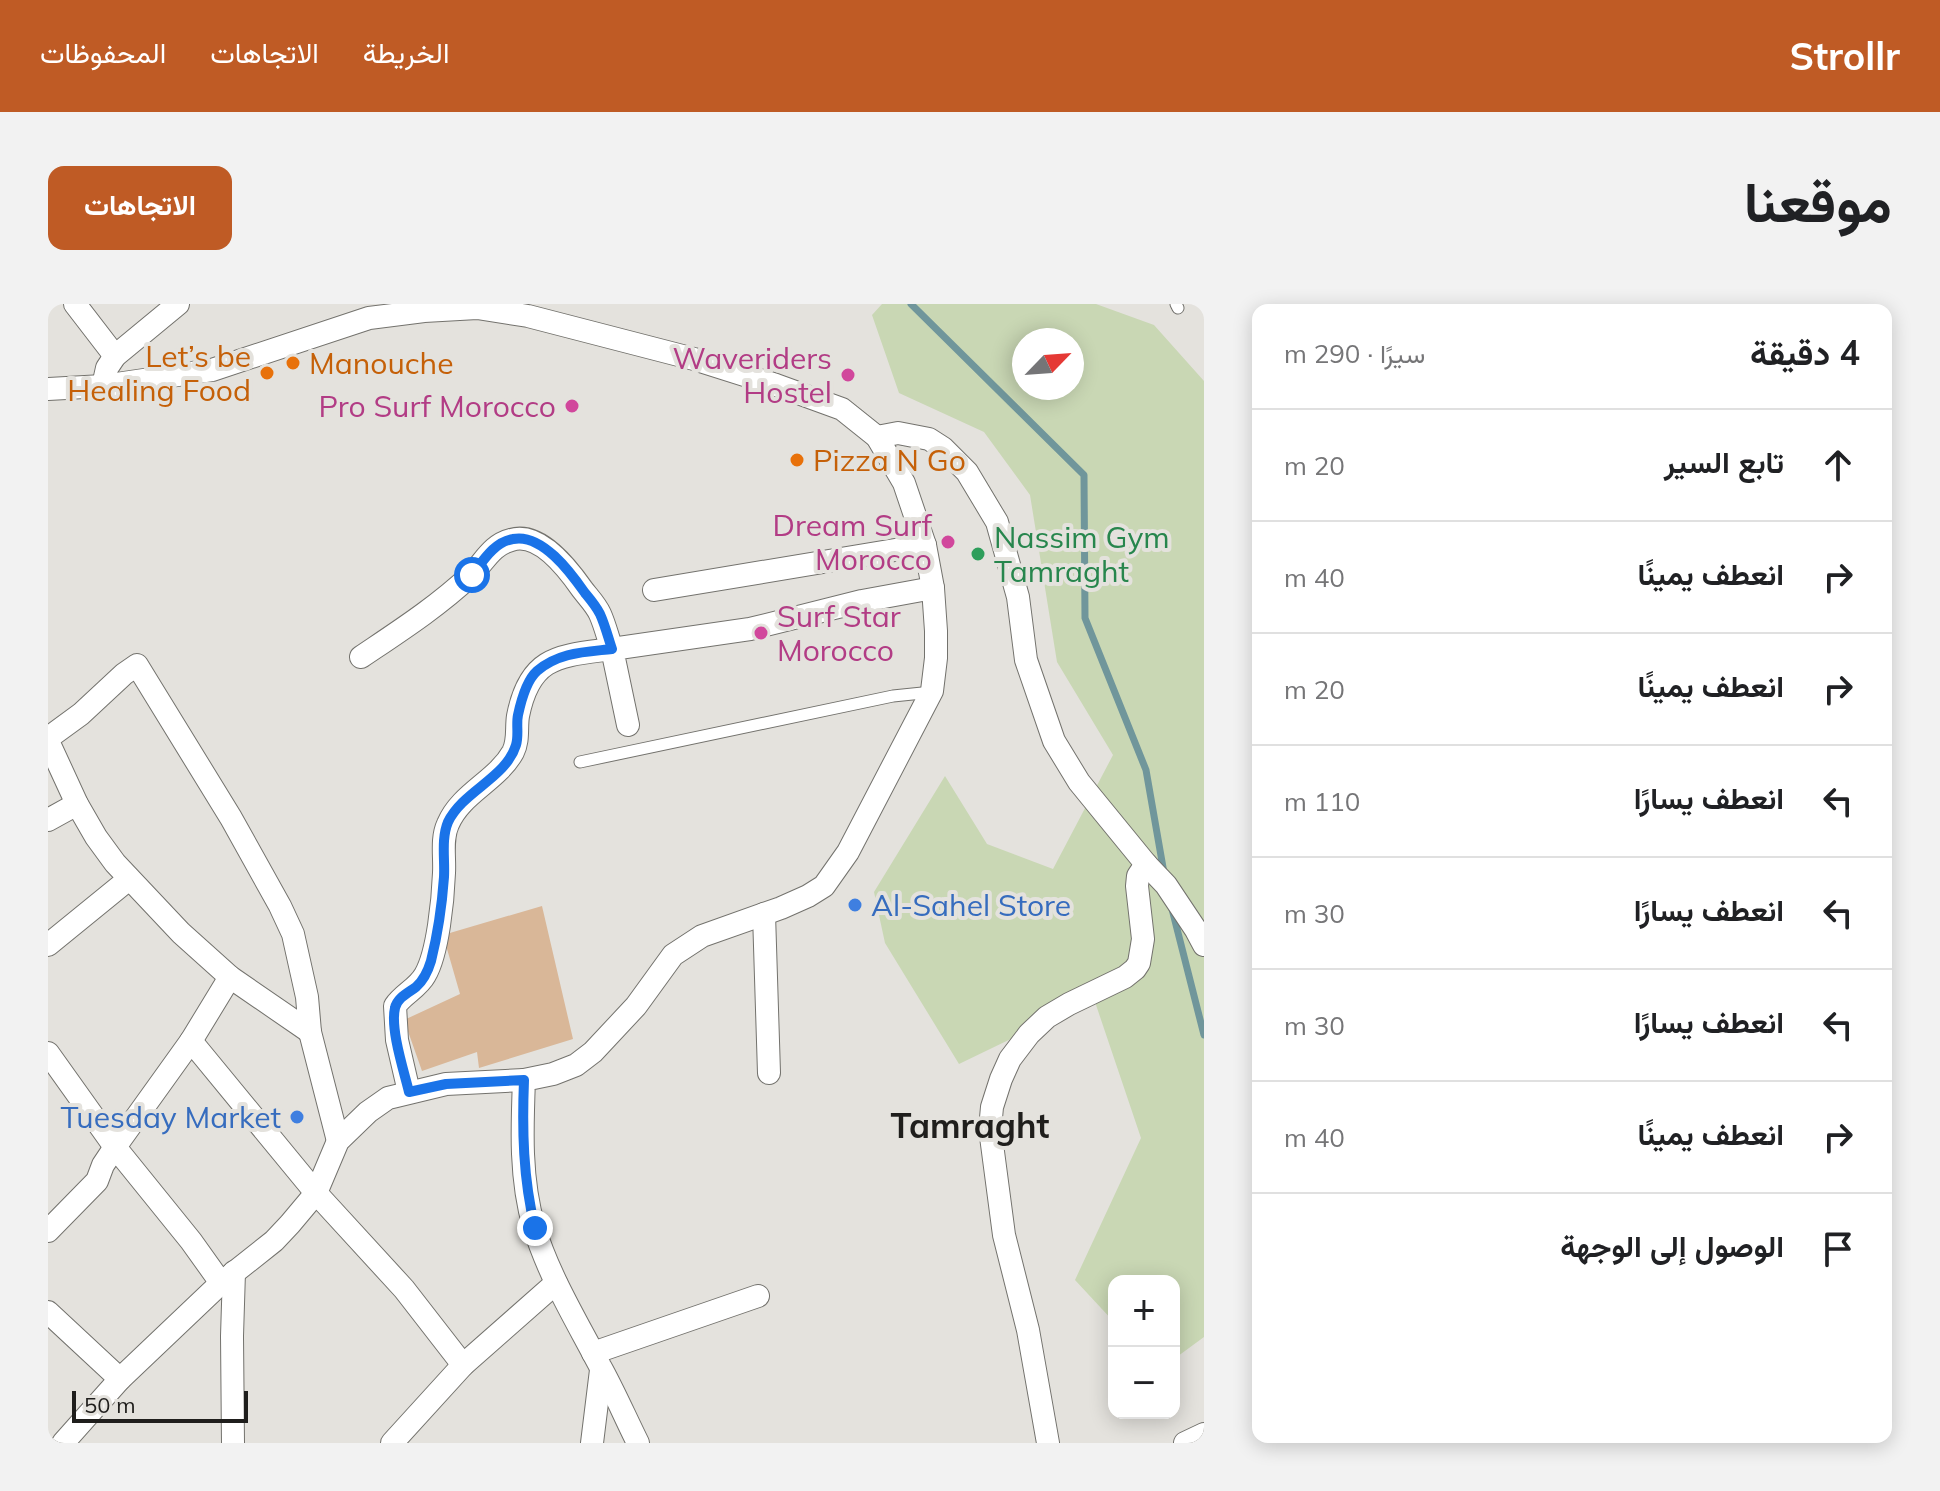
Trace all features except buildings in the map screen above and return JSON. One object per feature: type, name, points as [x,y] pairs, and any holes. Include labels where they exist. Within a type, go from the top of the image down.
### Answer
[{"type":"street","points":[[75,304],[115,356]]},
{"type":"street","points":[[103,386],[107,368],[115,356],[178,304]]},
{"type":"street","points":[[48,389],[103,386],[212,370],[369,318],[477,308],[528,316],[694,359],[842,409],[877,437],[904,483],[925,545],[933,588],[936,631],[932,691],[838,869],[824,886],[808,896],[702,936],[673,955],[636,1006],[593,1052],[576,1065],[524,1080],[446,1084],[409,1092],[388,1098],[368,1112],[338,1141],[316,1193],[302,1211],[274,1241],[228,1278],[120,1379],[63,1443]]},
{"type":"street","points":[[877,437],[898,433],[929,439],[967,472],[997,522],[1018,597],[1026,660],[1054,741],[1079,782],[1166,885],[1204,945]]},
{"type":"street","points":[[361,657],[414,621],[472,575],[498,545],[525,538],[563,564],[599,611],[612,649],[628,725]]},
{"type":"street","points":[[654,590],[925,545]]},
{"type":"street","points":[[409,1092],[397,1040],[395,1006],[425,977],[430,964],[440,918],[444,835],[455,810],[502,768],[510,756],[516,744],[518,715],[527,685],[535,672],[559,656],[750,629],[862,601],[933,588]]},
{"type":"street","points":[[310,1032],[230,977],[181,933],[115,863],[77,804],[48,740],[137,665],[231,818],[293,934],[307,997],[310,1032],[338,1141]]},
{"type":"street","points":[[48,820],[77,804]]},
{"type":"street","points":[[1048,1443],[1028,1330],[1004,1235],[990,1129],[992,1107],[1010,1059],[1029,1034],[1047,1017],[1125,977],[1139,963],[1143,939],[1137,886],[1138,876],[1146,864]]},
{"type":"street","points":[[48,945],[129,879]]},
{"type":"street","points":[[764,914],[769,1073]]},
{"type":"street","points":[[48,1231],[97,1181],[103,1165],[191,1041],[230,977]]},
{"type":"street","points":[[191,1041],[316,1193],[404,1289],[463,1365]]},
{"type":"street","points":[[48,1053],[115,1147],[191,1241],[228,1278],[233,1443]]},
{"type":"street","points":[[524,1080],[523,1164],[535,1228],[556,1283],[638,1443]]},
{"type":"street","points":[[392,1443],[463,1365],[556,1283]]},
{"type":"street","points":[[597,1360],[758,1296]]},
{"type":"street","points":[[48,1312],[120,1379]]},
{"type":"street","points":[[592,1443],[597,1360]]},
{"type":"street","points":[[1185,1443],[1204,1434]]},
{"type":"lane","points":[[580,762],[893,696],[932,691]]},
{"type":"green space","points":[[882,304],[1096,304],[1154,325],[1204,381],[1204,1337],[1180,1355],[1180,1275],[1108,1275],[1108,1316],[1075,1280],[1141,1138],[1094,999],[959,1064],[885,943],[874,892],[945,776],[987,844],[1053,869],[1113,755],[1057,662],[1030,495],[984,432],[899,393],[872,315]]},
{"type":"waterway","points":[[911,304],[1084,475],[1085,618],[1146,770],[1164,873]]},
{"type":"waterway","points":[[1172,909],[1204,1035]]},
{"type":"place","name":"Manouche","points":[[293,363]]},
{"type":"place","name":"Let’s be Healing Food","points":[[267,373]]},
{"type":"place","name":"Waveriders Hostel","points":[[848,375]]},
{"type":"place","name":"Pro Surf Morocco","points":[[572,406]]},
{"type":"place","name":"Pizza N Go","points":[[797,460]]},
{"type":"place","name":"Dream Surf Morocco","points":[[948,542]]},
{"type":"place","name":"Nassim Gym Tamraght","points":[[978,554]]},
{"type":"place","name":"Surf Star Morocco","points":[[761,633]]},
{"type":"place","name":"Al-Sahel Store","points":[[855,905]]},
{"type":"place","name":"Tuesday Market","points":[[297,1117]]},
{"type":"district","name":"Tamraght","points":[[970,1125]]},
{"type":"route","points":[[472,575],[498,545],[512,539],[532,541],[563,564],[599,611],[612,649],[559,656],[535,672],[527,685],[518,715],[516,744],[510,756],[502,768],[455,810],[448,823],[444,835],[440,918],[430,964],[425,977],[395,1006],[397,1040],[409,1092],[446,1084],[524,1080],[523,1164],[535,1228]]}]
